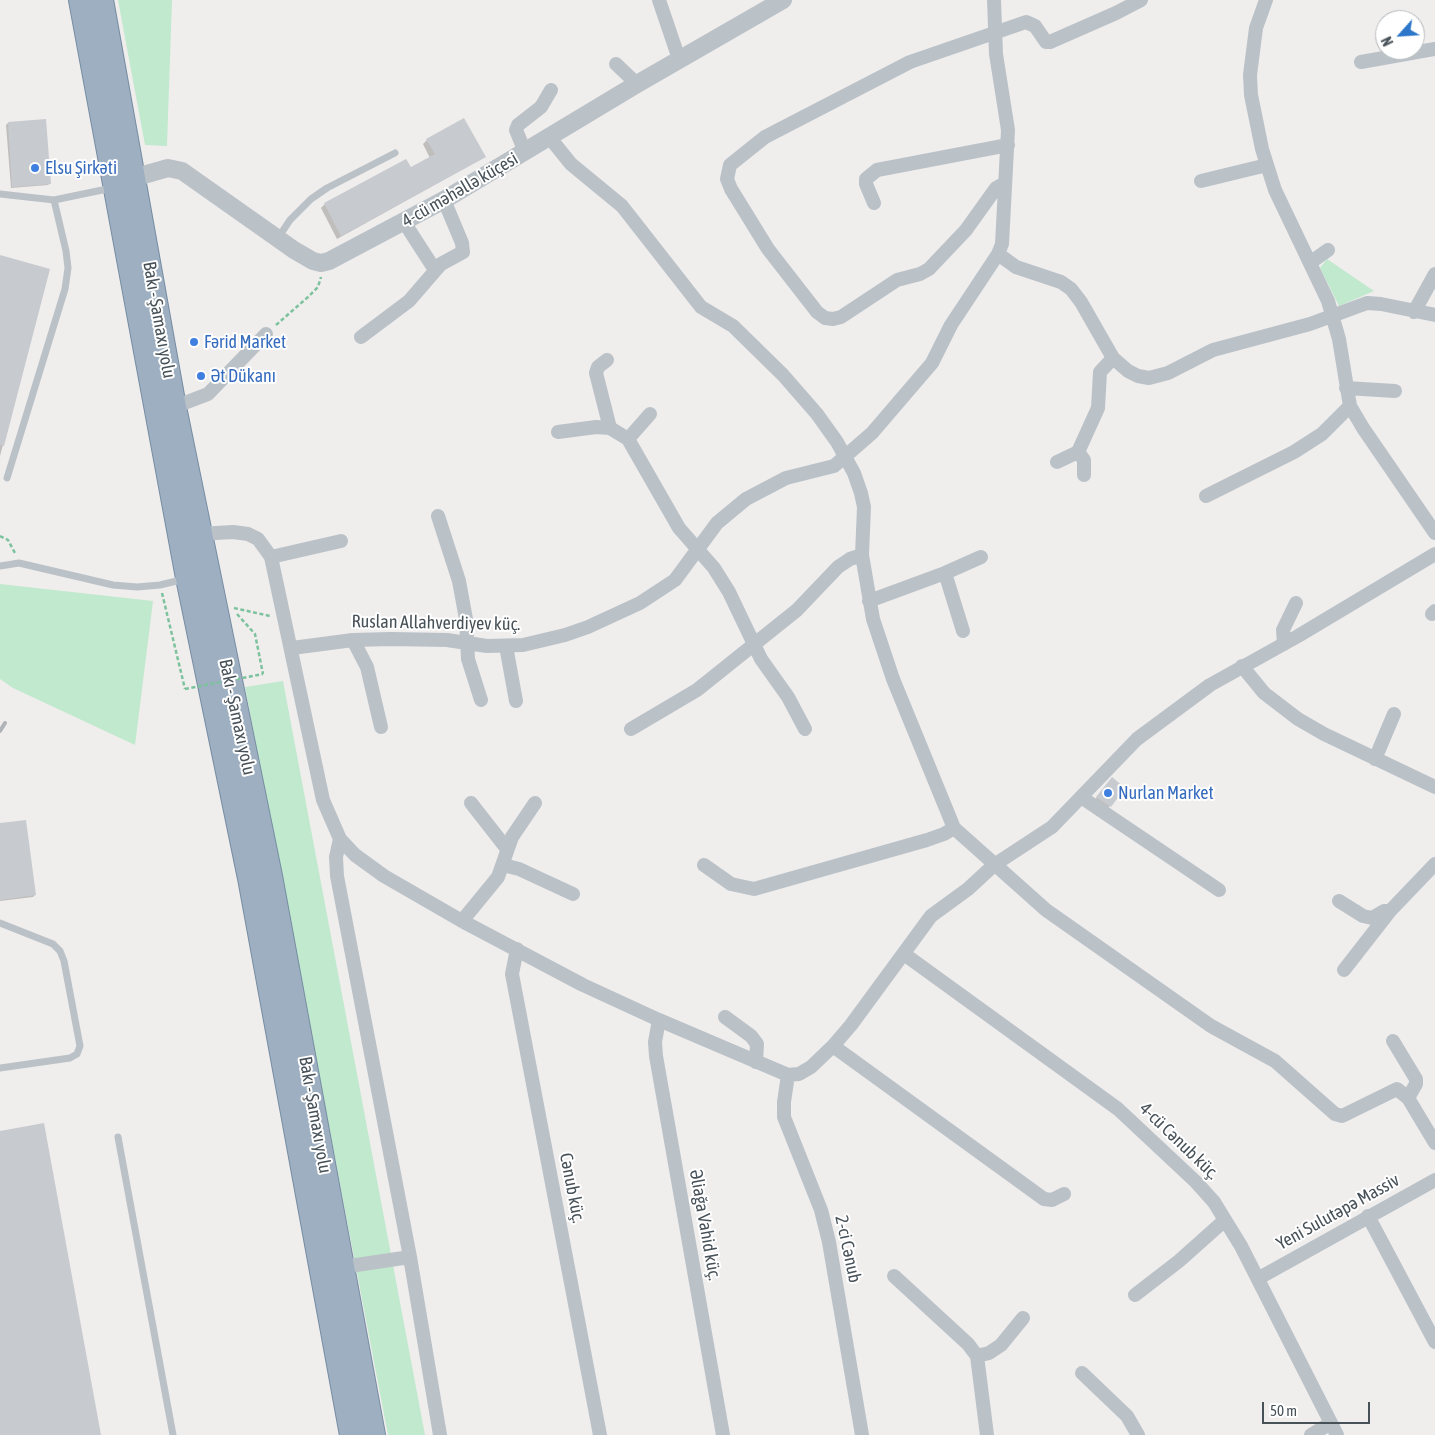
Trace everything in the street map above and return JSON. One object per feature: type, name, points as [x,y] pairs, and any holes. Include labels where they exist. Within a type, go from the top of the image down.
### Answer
[{"type":"highway","name":"Bakı - Şamaxı yolu","points":[[81,0],[174,407],[270,876],[373,1435]]},
{"type":"highway","name":"Bakı - Şamaxı yolu","points":[[101,0],[124,182],[188,578],[250,878],[352,1435]]},
{"type":"street","points":[[659,0],[679,59]]},
{"type":"street","name":"4-cü məhəllə küçesi","points":[[321,263],[342,256],[444,200],[679,59],[783,0]]},
{"type":"street","name":"Ruslan Allahverdiyev küç.","points":[[292,648],[353,640],[447,640],[506,646],[523,645],[565,635],[640,603],[675,580],[723,517],[746,499],[777,482],[823,470],[845,458],[888,418],[924,374],[965,303],[998,254],[1004,227],[1008,117],[996,54],[994,0]]},
{"type":"street","points":[[1005,183],[996,188],[966,230],[929,269],[920,274],[897,280],[842,317],[833,319],[826,318],[817,312],[768,249],[731,190],[727,180],[730,165],[765,137],[910,62],[995,31],[1026,22],[1035,26],[1046,42],[1050,42],[1116,14],[1141,0]]},
{"type":"street","points":[[1266,0],[1256,28],[1250,75],[1251,95],[1267,165],[1275,190],[1311,262],[1333,316],[1350,406],[1435,533]]},
{"type":"street","points":[[1361,62],[1435,49]]},
{"type":"street","points":[[616,64],[637,84]]},
{"type":"street","points":[[525,152],[516,130],[518,125],[541,107],[551,90]]},
{"type":"street","points":[[550,138],[571,164],[622,206],[701,307],[732,326],[783,376],[817,414],[854,473],[863,500],[862,555],[869,601],[893,679],[954,828],[1046,910],[1096,947],[1211,1026],[1274,1061],[1335,1114],[1342,1116],[1391,1090],[1397,1089],[1408,1098],[1435,1142]]},
{"type":"street","points":[[874,203],[866,184],[866,179],[877,170],[1008,145]]},
{"type":"street","points":[[1202,181],[1267,165]]},
{"type":"street","points":[[124,182],[168,168],[182,171],[278,239],[307,258],[321,263]]},
{"type":"street","points":[[361,337],[409,301],[435,270],[463,252],[462,243],[444,200]]},
{"type":"street","points":[[404,222],[435,270]]},
{"type":"street","points":[[1311,262],[1328,250]]},
{"type":"street","points":[[998,254],[1016,267],[1060,282],[1071,288],[1082,302],[1113,358],[1128,371],[1138,376],[1149,378],[1168,373],[1213,350],[1333,316],[1373,302],[1435,315]]},
{"type":"street","points":[[1414,312],[1435,274]]},
{"type":"street","points":[[174,407],[208,394],[266,334]]},
{"type":"street","points":[[1058,462],[1078,452],[1098,408],[1100,372],[1113,358]]},
{"type":"street","points":[[607,360],[598,367],[596,374],[610,428]]},
{"type":"street","points":[[1346,388],[1395,391]]},
{"type":"street","points":[[1206,496],[1294,452],[1322,434],[1350,406]]},
{"type":"street","points":[[628,439],[650,414]]},
{"type":"street","points":[[558,432],[596,427],[610,428],[620,432],[628,439],[679,528],[714,568],[729,592],[754,645],[788,697],[805,729]]},
{"type":"street","points":[[1078,452],[1084,460],[1084,475]]},
{"type":"street","points":[[438,516],[459,581],[466,619],[466,643],[471,674],[481,700]]},
{"type":"street","points":[[199,534],[233,532],[248,534],[258,539],[271,557],[323,800],[340,840],[355,855],[384,876],[462,921],[517,948],[583,985],[788,1075],[799,1074],[811,1067],[833,1046],[851,1025],[931,916],[968,889],[994,865],[1052,827],[1137,739],[1190,699],[1242,666],[1284,644],[1435,554]]},
{"type":"street","points":[[271,557],[341,541]]},
{"type":"street","points":[[631,729],[684,700],[797,610],[838,567],[862,555]]},
{"type":"street","points":[[869,601],[945,573],[981,557]]},
{"type":"street","points":[[945,573],[963,631]]},
{"type":"street","points":[[1284,644],[1283,630],[1296,603]]},
{"type":"street","points":[[353,640],[367,667],[381,726]]},
{"type":"street","points":[[506,646],[516,701]]},
{"type":"street","points":[[1242,666],[1264,692],[1287,712],[1324,734],[1375,760],[1435,786]]},
{"type":"street","points":[[1375,760],[1394,714]]},
{"type":"street","points":[[1081,797],[1219,890]]},
{"type":"street","points":[[471,803],[507,849]]},
{"type":"street","points":[[462,921],[498,877],[512,837],[536,803]]},
{"type":"street","points":[[704,865],[731,884],[754,889],[928,840],[954,828]]},
{"type":"street","points":[[340,840],[336,857],[337,876],[410,1257],[440,1435]]},
{"type":"street","points":[[1344,970],[1390,911],[1435,864]]},
{"type":"street","points":[[503,865],[519,869],[573,894]]},
{"type":"street","points":[[1339,901],[1363,916],[1372,918],[1384,911],[1390,911]]},
{"type":"street","name":"Cənub küç.","points":[[517,948],[512,974],[600,1435]]},
{"type":"street","name":"4-cü Cənub küç.","points":[[904,954],[1118,1109],[1196,1182],[1214,1202],[1259,1278],[1334,1429]]},
{"type":"street","points":[[725,1017],[751,1036],[757,1044],[756,1062]]},
{"type":"street","name":"Əliağa Vahid küç.","points":[[659,1020],[655,1042],[656,1056],[723,1435]]},
{"type":"street","points":[[1393,1041],[1416,1079],[1416,1084],[1408,1098]]},
{"type":"street","points":[[833,1046],[1044,1199],[1052,1200],[1064,1194]]},
{"type":"street","name":"2-ci Cənub","points":[[788,1075],[784,1117],[821,1210],[829,1242],[862,1435]]},
{"type":"street","name":"Yeni Sulutəpə Massiv","points":[[1259,1278],[1435,1180]]},
{"type":"street","points":[[1368,1216],[1435,1342]]},
{"type":"street","points":[[1135,1295],[1179,1261],[1225,1220]]},
{"type":"street","points":[[343,1267],[410,1257]]},
{"type":"street","points":[[894,1276],[968,1344],[977,1356],[987,1435]]},
{"type":"street","points":[[977,1356],[990,1353],[1001,1345],[1023,1318]]},
{"type":"street","points":[[1082,1373],[1127,1416],[1138,1435]]},
{"type":"street","points":[[1311,1435],[1334,1429]]},
{"type":"lane","points":[[278,239],[290,220],[311,199],[327,188],[395,153]]},
{"type":"lane","points":[[0,194],[54,200],[124,182]]},
{"type":"lane","points":[[7,478],[65,289],[68,268],[66,251],[54,200]]},
{"type":"lane","points":[[0,566],[19,563],[113,586],[137,588],[160,586],[188,578]]},
{"type":"lane","points":[[0,923],[52,944],[60,951],[64,960],[80,1046],[78,1054],[70,1058],[0,1068]]},
{"type":"lane","points":[[118,1137],[173,1435]]},
{"type":"path","points":[[266,334],[318,287],[321,263]]},
{"type":"path","points":[[0,536],[8,540],[19,563]]},
{"type":"path","points":[[160,586],[185,689],[263,674],[256,634]]},
{"type":"path","points":[[230,607],[285,620]]},
{"type":"green space","points":[[118,0],[172,0],[167,146],[145,145]]},
{"type":"green space","points":[[1327,259],[1374,291],[1339,306],[1320,268]]},
{"type":"green space","points":[[0,584],[153,601],[135,745],[13,688],[0,679]]},
{"type":"green space","points":[[283,681],[425,1435],[388,1435],[245,687]]},
{"type":"building","points":[[464,118],[486,157],[341,236],[324,203],[406,159],[411,167],[435,154],[426,139]]},
{"type":"building","points":[[46,119],[51,184],[12,187],[8,122]]},
{"type":"building","points":[[0,255],[50,269],[4,446],[0,445]]},
{"type":"building","points":[[1112,777],[1125,788],[1111,807],[1096,797]]},
{"type":"building","points":[[26,820],[36,895],[0,900],[0,823]]},
{"type":"building","points":[[44,1123],[101,1435],[0,1435],[0,1131]]},
{"type":"railway","points":[[0,731],[5,723]]},
{"type":"place","name":"Elsu Şirkəti","points":[[35,168]]},
{"type":"place","name":"Fərid Market","points":[[194,342]]},
{"type":"place","name":"Ət Dükanı","points":[[201,376]]},
{"type":"place","name":"Nurlan Market","points":[[1108,793]]}]
